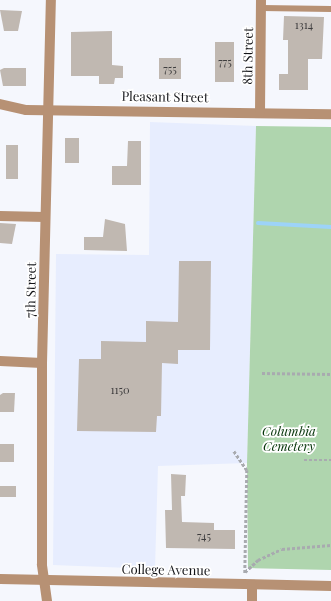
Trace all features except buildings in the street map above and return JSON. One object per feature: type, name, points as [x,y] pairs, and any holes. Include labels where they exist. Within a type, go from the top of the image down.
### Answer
[{"type":"street","name":"7th Street","points":[[47,601],[44,580],[42,363],[45,216],[50,109],[51,0]]},
{"type":"street","name":"8th Street","points":[[260,113],[261,4]]},
{"type":"street","name":"Pleasant Street","points":[[0,104],[50,109],[331,114]]},
{"type":"street","points":[[0,216],[45,216]]},
{"type":"street","points":[[0,361],[42,363]]},
{"type":"street","name":"College Avenue","points":[[0,579],[331,586]]},
{"type":"street","points":[[248,585],[252,601]]},
{"type":"lane","points":[[261,4],[331,9]]},
{"type":"path","points":[[262,373],[331,374]]},
{"type":"path","points":[[234,451],[247,470],[245,573],[248,585]]},
{"type":"path","points":[[304,460],[331,460]]},
{"type":"path","points":[[245,573],[258,560],[282,549],[331,546]]},
{"type":"shaded area","points":[[150,122],[256,126],[247,463],[158,466],[155,569],[53,565],[56,254],[149,255]]},
{"type":"green space","name":"Columbia Cemetery","points":[[256,126],[331,127],[331,570],[248,568],[247,463]]},
{"type":"waterway","points":[[258,223],[331,227]]}]
